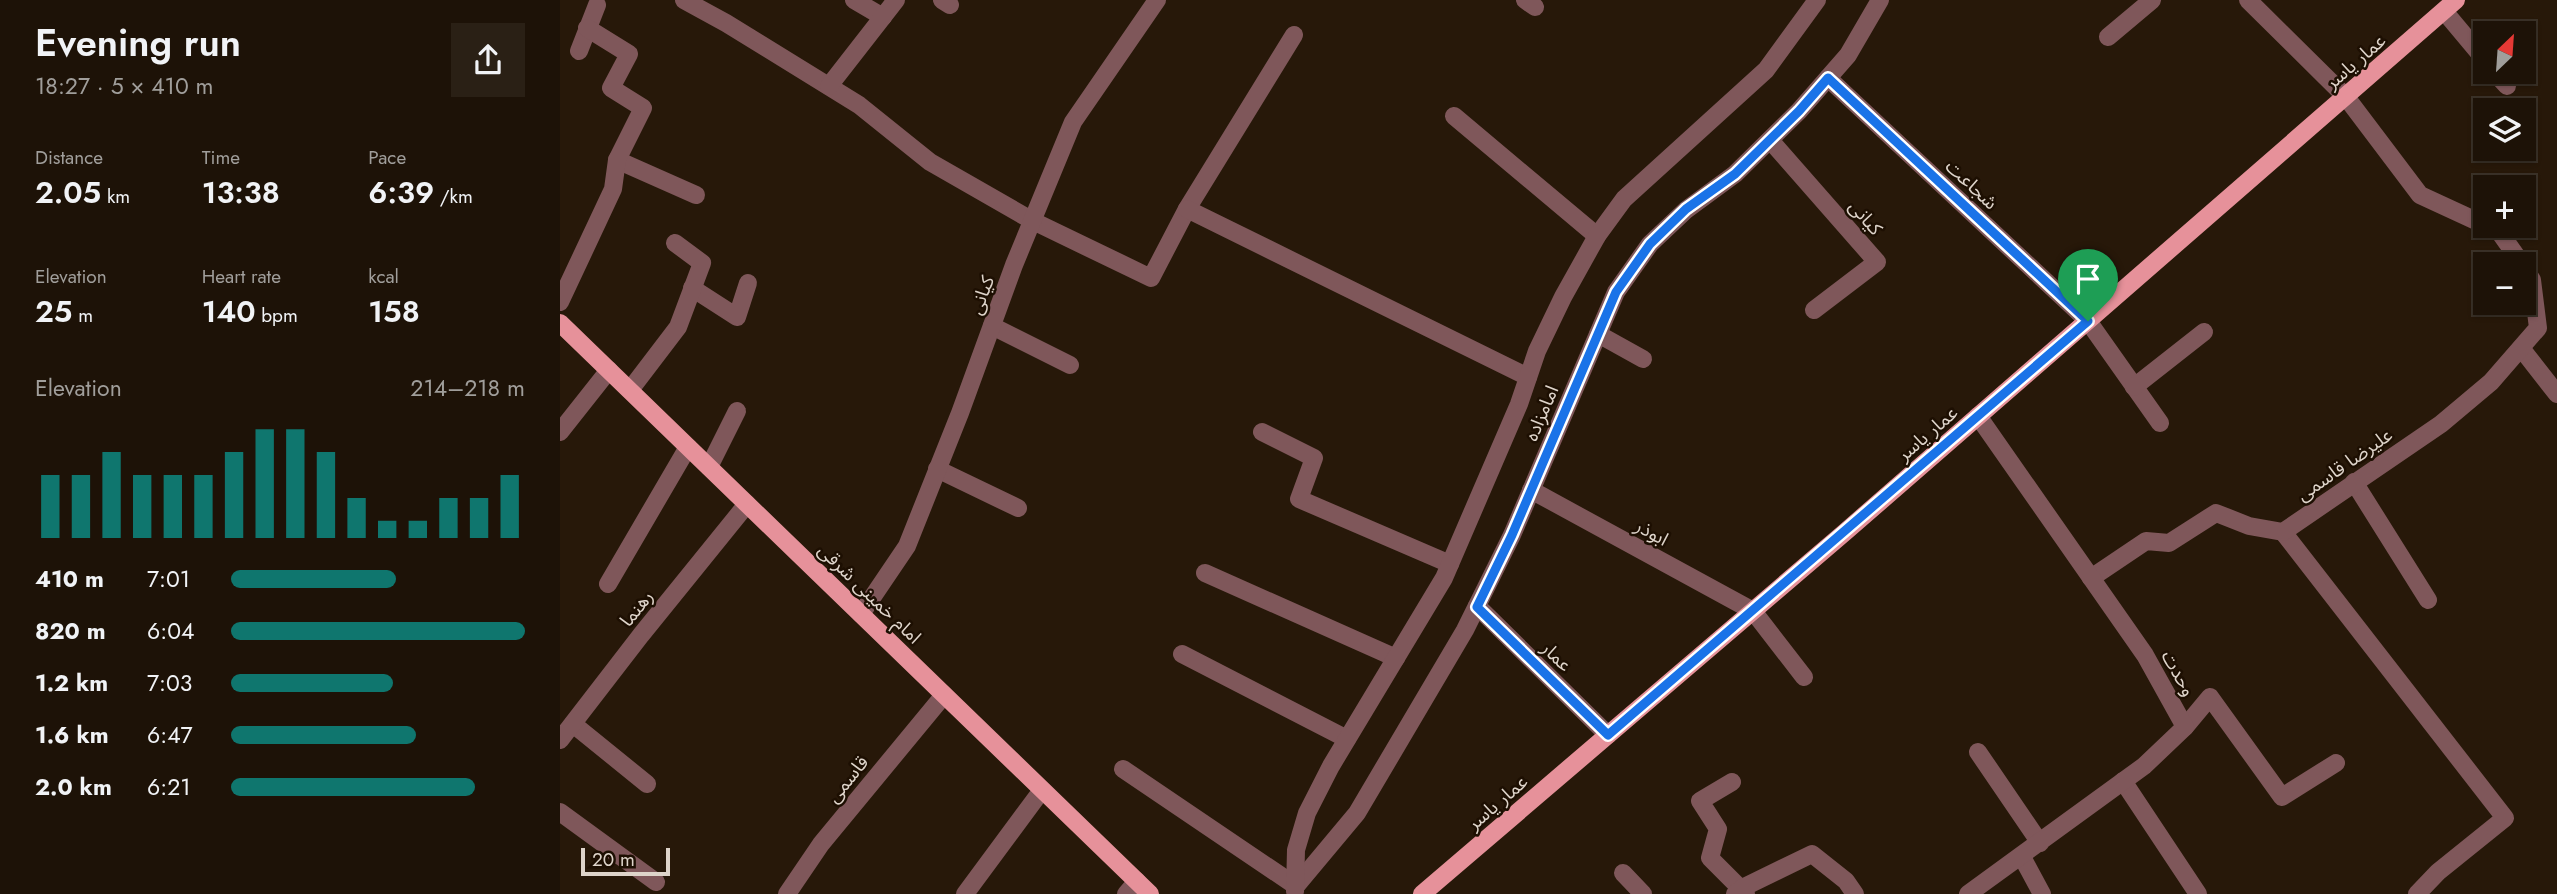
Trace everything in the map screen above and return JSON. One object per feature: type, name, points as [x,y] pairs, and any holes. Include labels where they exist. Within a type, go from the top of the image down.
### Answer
[{"type":"main road","name":"عمار یاسر","points":[[1422,894],[1753,611],[2450,6]]},
{"type":"main road","name":"امام خمینی شرقی","points":[[560,323],[1042,789],[1138,890]]},
{"type":"street","points":[[684,0],[859,105],[930,162],[1032,221],[1151,278],[1187,209],[1294,35]]},
{"type":"street","points":[[854,0],[883,17]]},
{"type":"street","points":[[829,86],[896,0]]},
{"type":"street","name":"کیانی","points":[[861,614],[907,546],[1073,122],[1157,0]]},
{"type":"street","name":"امامزاده","points":[[1295,890],[1296,850],[1307,813],[1347,739],[1450,564],[1514,417],[1537,351],[1597,236],[1634,189],[1766,70],[1817,0]]},
{"type":"street","name":"امامزاده","points":[[1295,890],[1357,813],[1477,607],[1531,490],[1616,292],[1650,244],[1686,209],[1735,174],[1799,111],[1848,55],[1880,0]]},
{"type":"street","points":[[2108,37],[2151,0]]},
{"type":"street","name":"علیرضا قاسمی","points":[[2258,3],[2346,96],[2420,195],[2473,219]]},
{"type":"street","points":[[579,51],[597,5]]},
{"type":"street","points":[[2450,6],[2473,42]]},
{"type":"street","points":[[560,302],[613,189],[617,160],[643,108],[611,88],[629,54],[587,28]]},
{"type":"street","name":"شجاعت","points":[[1828,78],[2088,321],[2160,423]]},
{"type":"street","points":[[1454,116],[1597,236]]},
{"type":"street","name":"کیانی","points":[[1770,140],[1877,262],[1814,310]]},
{"type":"street","points":[[617,160],[695,195]]},
{"type":"street","points":[[1187,209],[1528,377]]},
{"type":"street","points":[[630,390],[678,327],[702,263],[675,243]]},
{"type":"street","points":[[692,288],[737,317],[748,283]]},
{"type":"street","name":"علیرضا قاسمی","points":[[2283,532],[2441,424],[2491,382],[2538,328],[2536,312]]},
{"type":"street","points":[[992,326],[1070,365]]},
{"type":"street","points":[[2134,387],[2204,332]]},
{"type":"street","points":[[1598,334],[1643,359]]},
{"type":"street","points":[[2521,348],[2557,394]]},
{"type":"street","points":[[560,432],[609,370]]},
{"type":"street","points":[[709,467],[737,411]]},
{"type":"street","name":"وحدت","points":[[1968,894],[2144,766],[2185,727],[2145,655],[1978,416]]},
{"type":"street","points":[[1262,432],[1314,458],[1299,499],[1450,564]]},
{"type":"street","points":[[608,584],[688,447]]},
{"type":"street","points":[[937,469],[1018,508]]},
{"type":"street","points":[[2354,482],[2428,600]]},
{"type":"street","name":"ابوذر","points":[[1531,490],[1753,611]]},
{"type":"street","name":"رهنما","points":[[560,740],[747,504]]},
{"type":"street","points":[[2091,578],[2146,541],[2169,543],[2216,513],[2249,526],[2283,532],[2505,818],[2438,872],[2417,894]]},
{"type":"street","points":[[1205,573],[1396,658]]},
{"type":"street","name":"عمار","points":[[1477,607],[1608,735]]},
{"type":"street","points":[[1753,611],[1804,677]]},
{"type":"street","points":[[1182,654],[1347,739]]},
{"type":"street","name":"قاسمی","points":[[788,894],[821,844],[944,695]]},
{"type":"street","points":[[2185,727],[2210,697],[2282,797],[2336,763]]},
{"type":"street","points":[[573,724],[647,784]]},
{"type":"street","points":[[1978,752],[2040,843]]},
{"type":"street","points":[[1123,769],[1295,890]]},
{"type":"street","points":[[2123,781],[2198,894]]},
{"type":"street","points":[[1732,782],[1700,801],[1718,829],[1710,858],[1741,892],[1812,854],[1846,881],[1855,894]]},
{"type":"street","points":[[965,894],[1042,789]]},
{"type":"street","points":[[560,812],[656,882]]},
{"type":"street","points":[[2022,857],[2042,894]]},
{"type":"street","points":[[1623,873],[1643,894]]},
{"type":"route","points":[[1828,78],[2088,321],[1608,735],[1477,607],[1512,535],[1616,292],[1650,244],[1686,209],[1735,174],[1799,111],[1828,78]]}]
